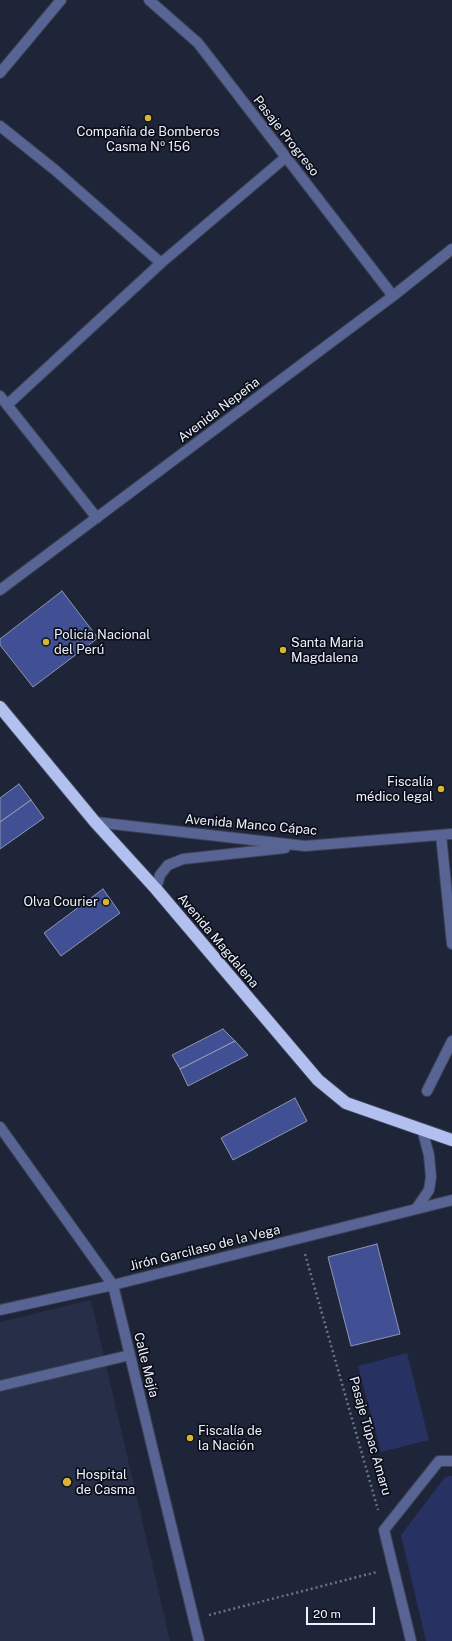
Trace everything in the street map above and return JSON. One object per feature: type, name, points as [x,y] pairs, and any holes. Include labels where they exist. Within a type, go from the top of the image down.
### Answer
[{"type":"highway","name":"Avenida Magdalena","points":[[0,707],[95,822],[156,889],[318,1080],[346,1102],[452,1140]]},
{"type":"street","points":[[0,73],[61,0]]},
{"type":"street","name":"Pasaje Progreso","points":[[150,0],[198,43],[393,296]]},
{"type":"street","points":[[0,126],[55,170],[161,264]]},
{"type":"street","points":[[7,404],[161,264],[286,157]]},
{"type":"street","name":"Avenida Nepeña","points":[[0,590],[393,296],[452,249]]},
{"type":"street","points":[[0,396],[97,518]]},
{"type":"street","name":"Avenida Manco Cápac","points":[[95,822],[305,846],[452,834]]},
{"type":"street","points":[[441,835],[452,944]]},
{"type":"street","points":[[156,889],[160,875],[168,865],[183,859],[305,846]]},
{"type":"street","points":[[427,1091],[452,1041]]},
{"type":"street","name":"Calle Mejía","points":[[0,1127],[113,1285],[199,1641]]},
{"type":"street","points":[[416,1209],[428,1190],[431,1176],[429,1155],[422,1129]]},
{"type":"street","name":"Jirón Garcilaso de la Vega","points":[[0,1310],[113,1285],[452,1200]]},
{"type":"street","points":[[0,1386],[130,1355]]},
{"type":"street","points":[[411,1641],[384,1530],[439,1461],[452,1461]]},
{"type":"path","name":"Pasaje Túpac Amaru","points":[[300,1238],[384,1530]]},
{"type":"path","points":[[193,1618],[393,1568]]},
{"type":"shaded area","name":"Hospital de Casma","points":[[91,1300],[170,1641],[0,1641],[0,1322]]},
{"type":"shaded area","points":[[407,1353],[429,1440],[381,1452],[358,1366]]},
{"type":"shaded area","points":[[452,1476],[452,1641],[426,1641],[401,1535],[445,1477]]},
{"type":"building","name":"Policía Nacional del Perú","points":[[62,591],[98,638],[33,687],[0,645],[0,639]]},
{"type":"building","points":[[19,784],[31,800],[0,822],[0,798]]},
{"type":"building","points":[[31,800],[44,818],[0,849],[0,822]]},
{"type":"building","points":[[103,889],[120,913],[61,956],[44,933]]},
{"type":"building","points":[[223,1029],[235,1041],[180,1069],[172,1055]]},
{"type":"building","points":[[235,1041],[248,1055],[188,1086],[180,1069]]},
{"type":"building","points":[[295,1098],[307,1121],[233,1160],[221,1138]]},
{"type":"building","points":[[377,1244],[400,1334],[351,1346],[328,1257]]},
{"type":"place","name":"Compañía de Bomberos Casma Nº 156","points":[[148,118]]},
{"type":"place","name":"Policía Nacional del Perú","points":[[46,642]]},
{"type":"place","name":"Santa Maria Magdalena","points":[[283,650]]},
{"type":"place","name":"Fiscalía médico legal","points":[[441,789]]},
{"type":"place","name":"Olva Courier","points":[[106,902]]},
{"type":"place","name":"Fiscalía de la Nación","points":[[190,1438]]},
{"type":"place","name":"Hospital de Casma","points":[[67,1482]]}]
